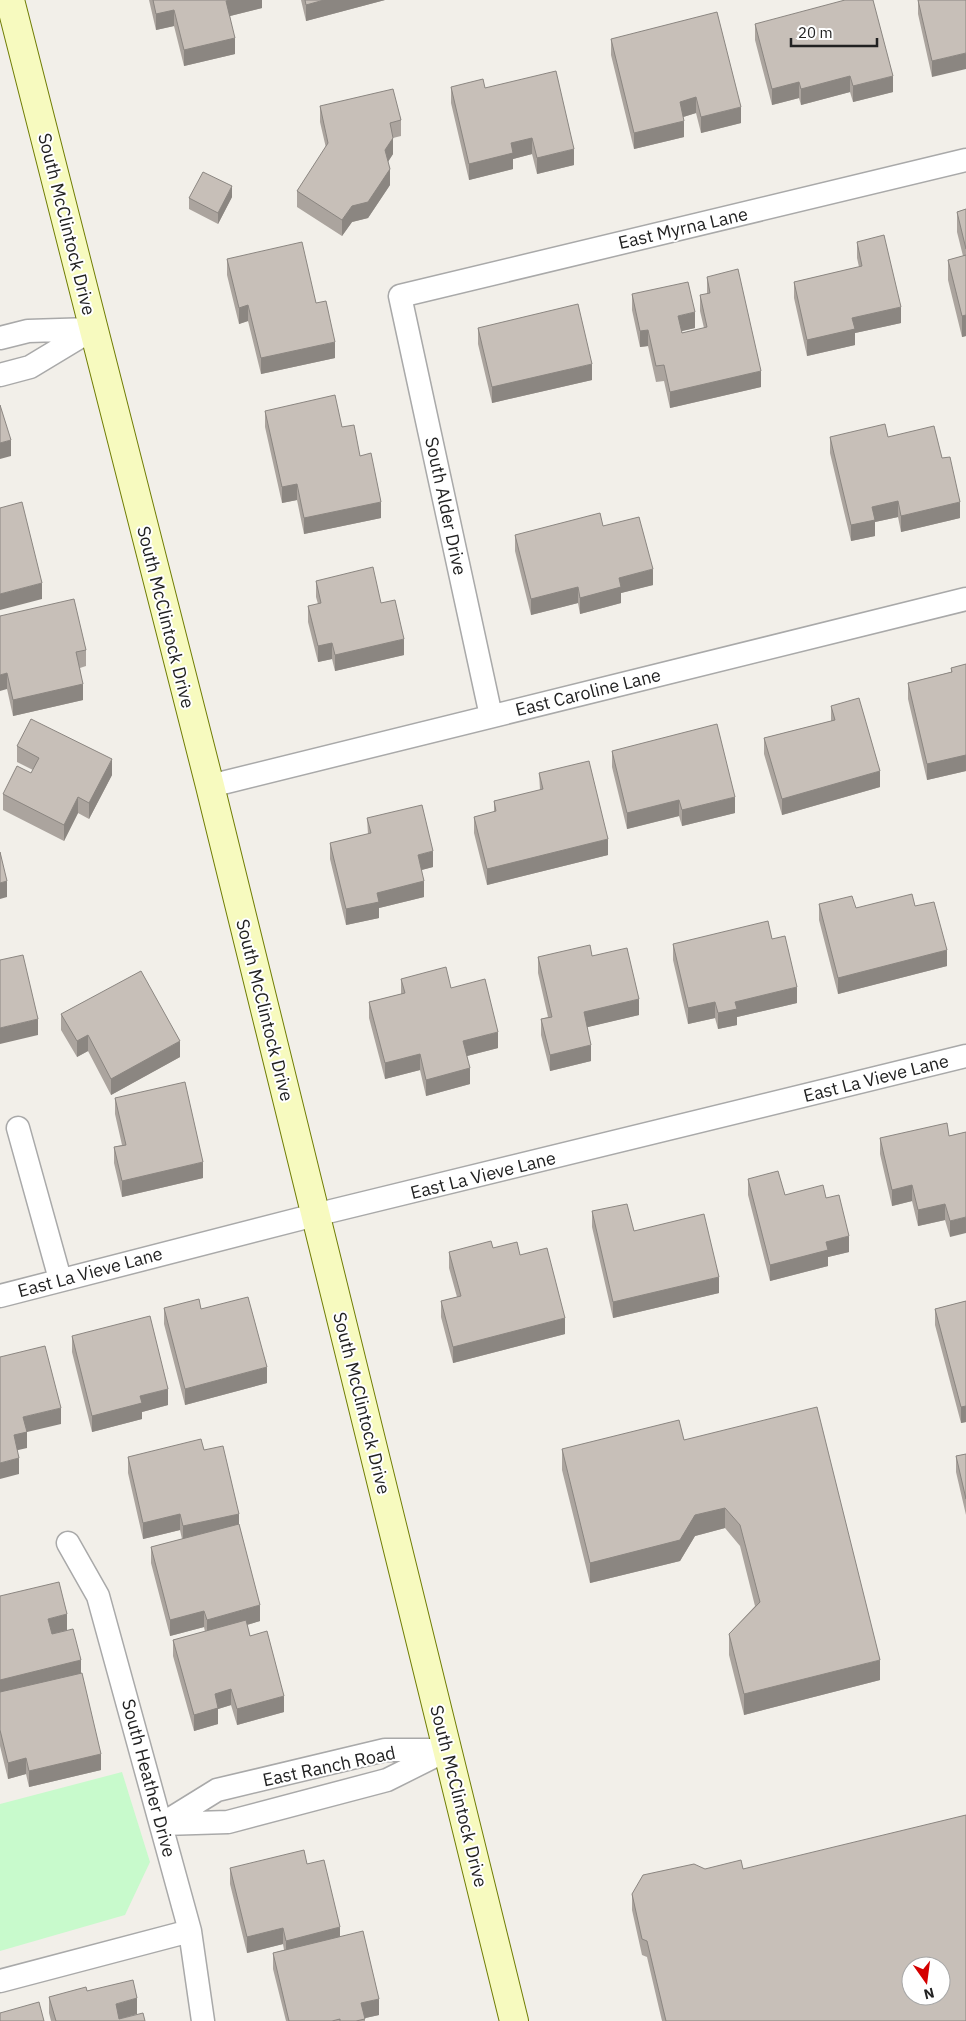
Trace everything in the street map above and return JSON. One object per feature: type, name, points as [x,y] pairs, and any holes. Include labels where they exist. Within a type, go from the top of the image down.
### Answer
[{"type":"main road","name":"South McClintock Drive","points":[[10,0],[210,786],[514,2021]]},
{"type":"street","name":"East Myrna Lane","points":[[400,296],[966,160]]},
{"type":"street","name":"South Alder Drive","points":[[400,296],[491,716]]},
{"type":"street","points":[[0,338],[28,331],[93,328]]},
{"type":"street","points":[[0,375],[30,368],[93,328]]},
{"type":"street","name":"East Caroline Lane","points":[[210,786],[966,599]]},
{"type":"street","name":"East La Vieve Lane","points":[[0,1296],[60,1279],[315,1215],[966,1056]]},
{"type":"street","points":[[18,1128],[60,1279]]},
{"type":"street","name":"South Heather Drive","points":[[68,1543],[98,1596],[190,1930],[203,2021]]},
{"type":"street","name":"East Ranch Road","points":[[162,1824],[218,1790],[385,1750],[448,1750]]},
{"type":"street","name":"East Ranch Road","points":[[162,1824],[228,1822],[388,1780],[448,1750]]},
{"type":"street","points":[[0,1981],[190,1930]]},
{"type":"green space","points":[[122,1772],[150,1862],[125,1915],[0,1951],[0,1804]]},
{"type":"building","points":[[153,0],[230,0],[226,1],[235,38],[184,50],[174,10],[156,14]]},
{"type":"building","points":[[305,0],[324,0],[306,5]]},
{"type":"building","points":[[845,0],[873,0],[893,76],[853,86],[850,76],[801,89],[799,82],[772,89],[755,24]]},
{"type":"building","points":[[918,0],[966,0],[966,53],[932,61]]},
{"type":"building","points":[[717,12],[741,107],[701,117],[696,97],[680,102],[684,121],[634,133],[611,39]]},
{"type":"building","points":[[556,71],[574,149],[537,158],[532,138],[511,143],[513,153],[469,164],[451,87],[483,79],[485,88]]},
{"type":"building","points":[[393,89],[401,120],[390,123],[393,138],[385,150],[390,169],[368,202],[352,206],[342,220],[297,191],[328,143],[320,106]]},
{"type":"building","points":[[203,172],[232,186],[218,213],[189,198]]},
{"type":"building","points":[[966,209],[966,249],[957,212]]},
{"type":"building","points":[[884,235],[901,307],[852,318],[855,329],[807,340],[794,282],[862,266],[857,242]]},
{"type":"building","points":[[302,242],[316,303],[326,301],[335,342],[261,358],[248,305],[239,308],[227,259]]},
{"type":"building","points":[[966,255],[966,315],[962,316],[948,260]]},
{"type":"building","points":[[738,269],[761,371],[670,392],[664,365],[656,366],[648,330],[640,331],[632,294],[688,282],[695,312],[678,316],[682,333],[707,327],[700,295],[710,293],[707,277]]},
{"type":"building","points":[[578,304],[592,364],[492,387],[478,328]]},
{"type":"building","points":[[335,395],[342,427],[354,425],[360,456],[371,453],[381,502],[304,518],[297,484],[282,487],[265,411]]},
{"type":"building","points":[[0,405],[11,440],[0,443]]},
{"type":"building","points":[[885,424],[888,437],[934,426],[942,458],[950,457],[960,502],[901,516],[898,501],[872,507],[875,520],[851,525],[830,437]]},
{"type":"building","points":[[22,502],[42,583],[0,594],[0,508]]},
{"type":"building","points":[[600,513],[603,526],[639,517],[653,569],[619,578],[621,587],[580,598],[578,587],[531,599],[515,535]]},
{"type":"building","points":[[373,567],[381,603],[395,600],[404,639],[335,655],[332,643],[318,646],[308,606],[321,603],[316,581]]},
{"type":"building","points":[[74,599],[86,650],[76,652],[83,684],[13,700],[7,673],[0,675],[0,616]]},
{"type":"building","points":[[966,664],[966,755],[927,764],[908,683],[952,672],[951,668]]},
{"type":"building","points":[[859,698],[880,771],[782,799],[764,738],[835,720],[831,706]]},
{"type":"building","points":[[31,719],[112,759],[89,803],[78,797],[64,825],[3,794],[17,766],[31,773],[39,758],[17,746]]},
{"type":"building","points":[[717,724],[735,797],[682,810],[679,800],[627,813],[612,751]]},
{"type":"building","points":[[589,761],[608,839],[487,869],[474,817],[496,811],[494,801],[543,789],[539,773]]},
{"type":"building","points":[[422,805],[433,851],[418,855],[424,881],[377,893],[379,902],[346,909],[330,843],[371,833],[367,818]]},
{"type":"building","points":[[0,852],[7,881],[0,883]]},
{"type":"building","points":[[912,894],[915,906],[934,902],[947,950],[838,978],[819,904],[852,896],[856,908]]},
{"type":"building","points":[[768,921],[772,939],[785,936],[797,987],[735,1002],[737,1009],[718,1013],[715,1002],[688,1008],[673,944]]},
{"type":"building","points":[[590,945],[592,956],[627,948],[639,999],[584,1012],[591,1045],[550,1055],[541,1019],[552,1017],[538,957]]},
{"type":"building","points":[[23,955],[38,1019],[0,1028],[0,960]]},
{"type":"building","points":[[446,967],[451,988],[485,979],[498,1032],[463,1041],[470,1068],[426,1080],[420,1054],[385,1063],[369,1002],[405,993],[401,979]]},
{"type":"building","points":[[141,971],[180,1041],[111,1079],[88,1035],[77,1041],[61,1014]]},
{"type":"building","points":[[185,1082],[203,1162],[122,1181],[114,1147],[126,1145],[115,1098]]},
{"type":"building","points":[[947,1123],[949,1136],[966,1132],[966,1217],[950,1221],[945,1204],[918,1210],[912,1185],[892,1190],[880,1138]]},
{"type":"building","points":[[778,1171],[785,1195],[823,1185],[826,1198],[839,1195],[849,1236],[826,1242],[828,1250],[770,1265],[748,1179]]},
{"type":"building","points":[[627,1204],[634,1231],[704,1214],[719,1277],[613,1302],[592,1211]]},
{"type":"building","points":[[491,1241],[493,1248],[517,1242],[520,1255],[547,1248],[565,1318],[453,1347],[441,1301],[461,1296],[449,1252]]},
{"type":"building","points":[[248,1297],[267,1367],[185,1389],[164,1308],[199,1299],[201,1309]]},
{"type":"building","points":[[966,1301],[966,1406],[961,1407],[935,1309]]},
{"type":"building","points":[[150,1316],[168,1389],[140,1396],[142,1403],[92,1416],[72,1336]]},
{"type":"building","points":[[45,1346],[61,1408],[23,1417],[27,1432],[14,1435],[19,1458],[0,1463],[0,1357]]},
{"type":"building","points":[[817,1407],[880,1660],[744,1694],[729,1634],[760,1602],[740,1525],[725,1508],[695,1515],[680,1540],[590,1563],[562,1449],[679,1420],[684,1440]]},
{"type":"building","points":[[201,1439],[204,1450],[223,1446],[239,1514],[183,1526],[180,1514],[143,1523],[128,1457]]},
{"type":"building","points":[[966,1454],[966,1499],[956,1456]]},
{"type":"building","points":[[239,1524],[260,1605],[207,1620],[204,1611],[170,1620],[151,1547]]},
{"type":"building","points":[[59,1582],[67,1614],[48,1619],[52,1634],[73,1629],[81,1660],[0,1680],[0,1596]]},
{"type":"building","points":[[246,1620],[250,1636],[267,1631],[284,1696],[237,1709],[231,1689],[215,1694],[218,1708],[194,1715],[173,1640]]},
{"type":"building","points":[[82,1673],[101,1754],[29,1771],[26,1758],[8,1763],[0,1730],[0,1692]]},
{"type":"building","points":[[966,1815],[966,2021],[666,2021],[647,1941],[642,1939],[632,1894],[643,1875],[694,1864],[705,1869],[741,1860],[743,1869]]},
{"type":"building","points":[[304,1850],[307,1864],[324,1860],[340,1927],[286,1941],[283,1928],[247,1937],[230,1868]]},
{"type":"building","points":[[363,1931],[379,1999],[361,2003],[365,2019],[356,2021],[340,2021],[340,2019],[332,2021],[289,2021],[273,1953]]},
{"type":"building","points":[[133,1980],[137,1998],[116,2004],[119,2019],[143,2013],[145,2021],[56,2021],[49,1997],[86,1987],[87,1991]]},
{"type":"building","points":[[39,2002],[44,2021],[0,2021],[0,2013]]}]
